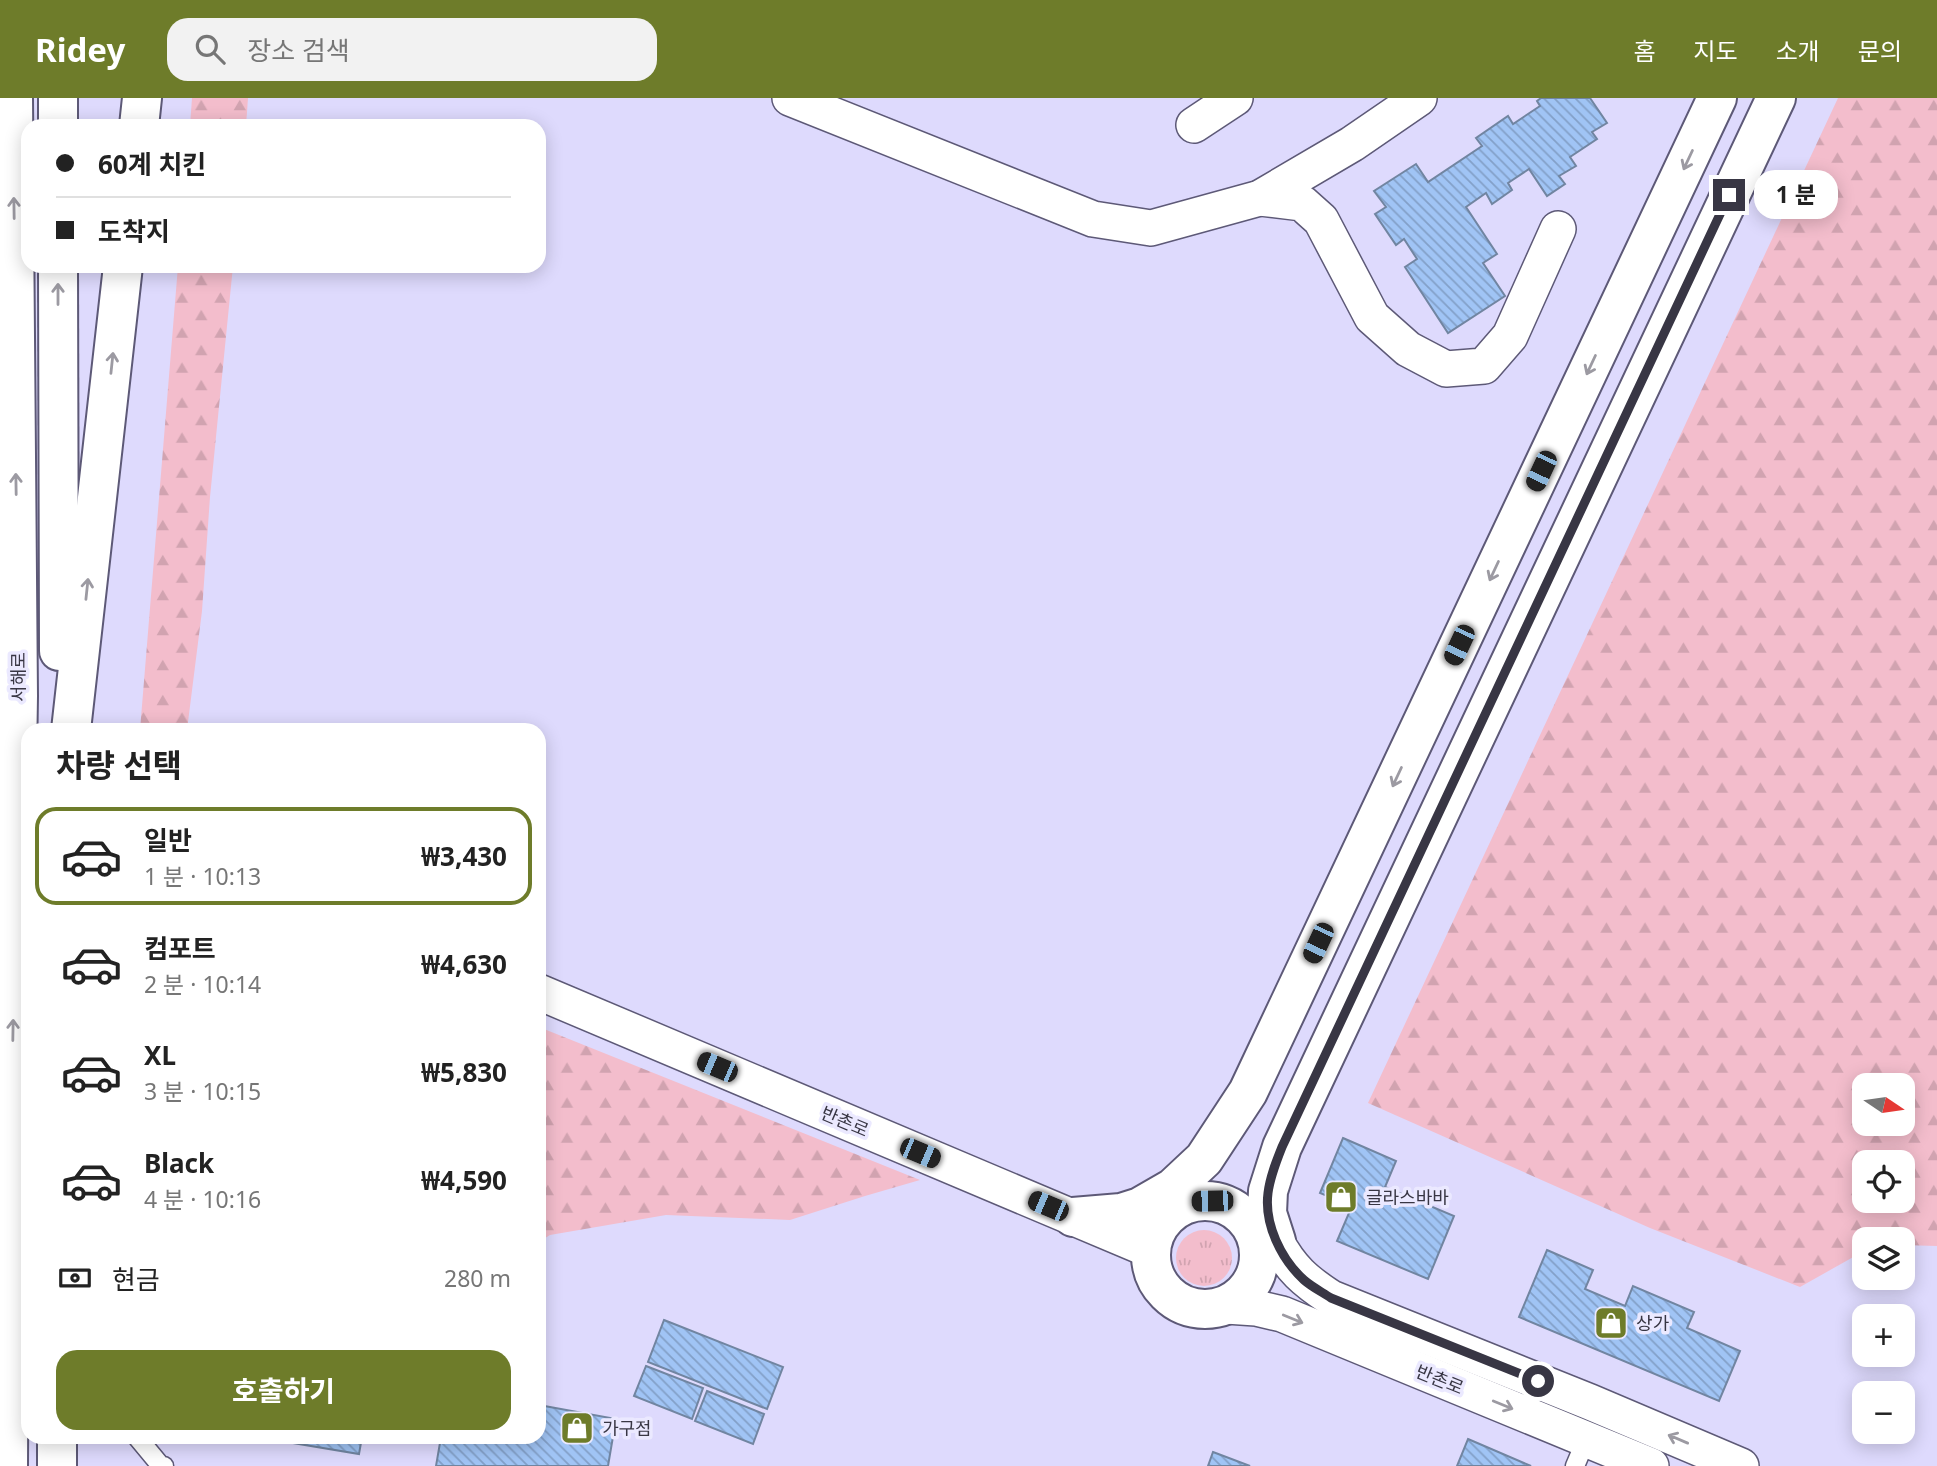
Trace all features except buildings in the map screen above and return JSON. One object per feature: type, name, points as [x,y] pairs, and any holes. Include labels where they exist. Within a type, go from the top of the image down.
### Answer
[{"type":"main road","name":"서해로","points":[[8,1466],[18,696],[13,98]]},
{"type":"main road","points":[[58,98],[58,119]]},
{"type":"main road","points":[[140,119],[142,98]]},
{"type":"main road","points":[[1195,1201],[1717,98]]},
{"type":"main road","points":[[1268,1248],[1258,1241],[1242,1215],[1228,1205],[1195,1201],[1166,1217],[1156,1232],[1150,1250],[1152,1269],[1160,1286],[1172,1300],[1189,1308],[1208,1310],[1226,1306],[1240,1298],[1250,1286],[1268,1248],[1268,1191],[1282,1147],[1776,98]]},
{"type":"main road","points":[[58,273],[59,723]]},
{"type":"main road","points":[[72,723],[122,273]]},
{"type":"main road","points":[[0,517],[18,616]]},
{"type":"main road","points":[[1073,1217],[1121,1213],[1140,1207],[1173,1188],[1204,1158],[1248,1092]]},
{"type":"main road","points":[[57,1444],[57,1466]]},
{"type":"street","points":[[790,98],[1093,219],[1151,228],[1260,198],[1352,144],[1402,103]]},
{"type":"street","points":[[1194,125],[1235,98]]},
{"type":"street","points":[[1260,198],[1302,202],[1321,220],[1372,317],[1408,349],[1446,369],[1484,366],[1510,336],[1558,229]]},
{"type":"street","name":"반촌로","points":[[546,995],[1150,1250]]},
{"type":"street","name":"반촌로","points":[[1268,1248],[1306,1281],[1331,1298],[1741,1466]]},
{"type":"street","name":"반촌로","points":[[1226,1306],[1256,1308],[1282,1314],[1581,1453],[1651,1466]]},
{"type":"lane","points":[[142,1444],[161,1466],[164,1466]]},
{"type":"green space","points":[[192,98],[248,98],[246,119],[190,119]]},
{"type":"green space","points":[[1838,98],[1937,98],[1937,1246],[1915,1245],[1915,1227],[1852,1227],[1852,1258],[1800,1287],[1650,1228],[1368,1103]]},
{"type":"green space","points":[[177,273],[232,273],[210,497],[202,611],[188,723],[141,723]]},
{"type":"green space","points":[[546,1030],[920,1180],[790,1220],[666,1215],[546,1238]]},
{"type":"green space","points":[[1204,1230],[1215,1232],[1224,1238],[1230,1247],[1230,1269],[1224,1278],[1215,1284],[1204,1286],[1193,1284],[1184,1278],[1178,1269],[1176,1258],[1178,1247],[1184,1238],[1193,1232]]},
{"type":"place","name":"글라스바바","points":[[1341,1197]]},
{"type":"place","name":"상가","points":[[1611,1323]]},
{"type":"place","name":"가구점","points":[[577,1428]]},
{"type":"route","points":[[1538,1381],[1331,1298],[1306,1281],[1292,1268],[1276,1241],[1267,1213],[1268,1191],[1282,1147],[1729,195]]}]
